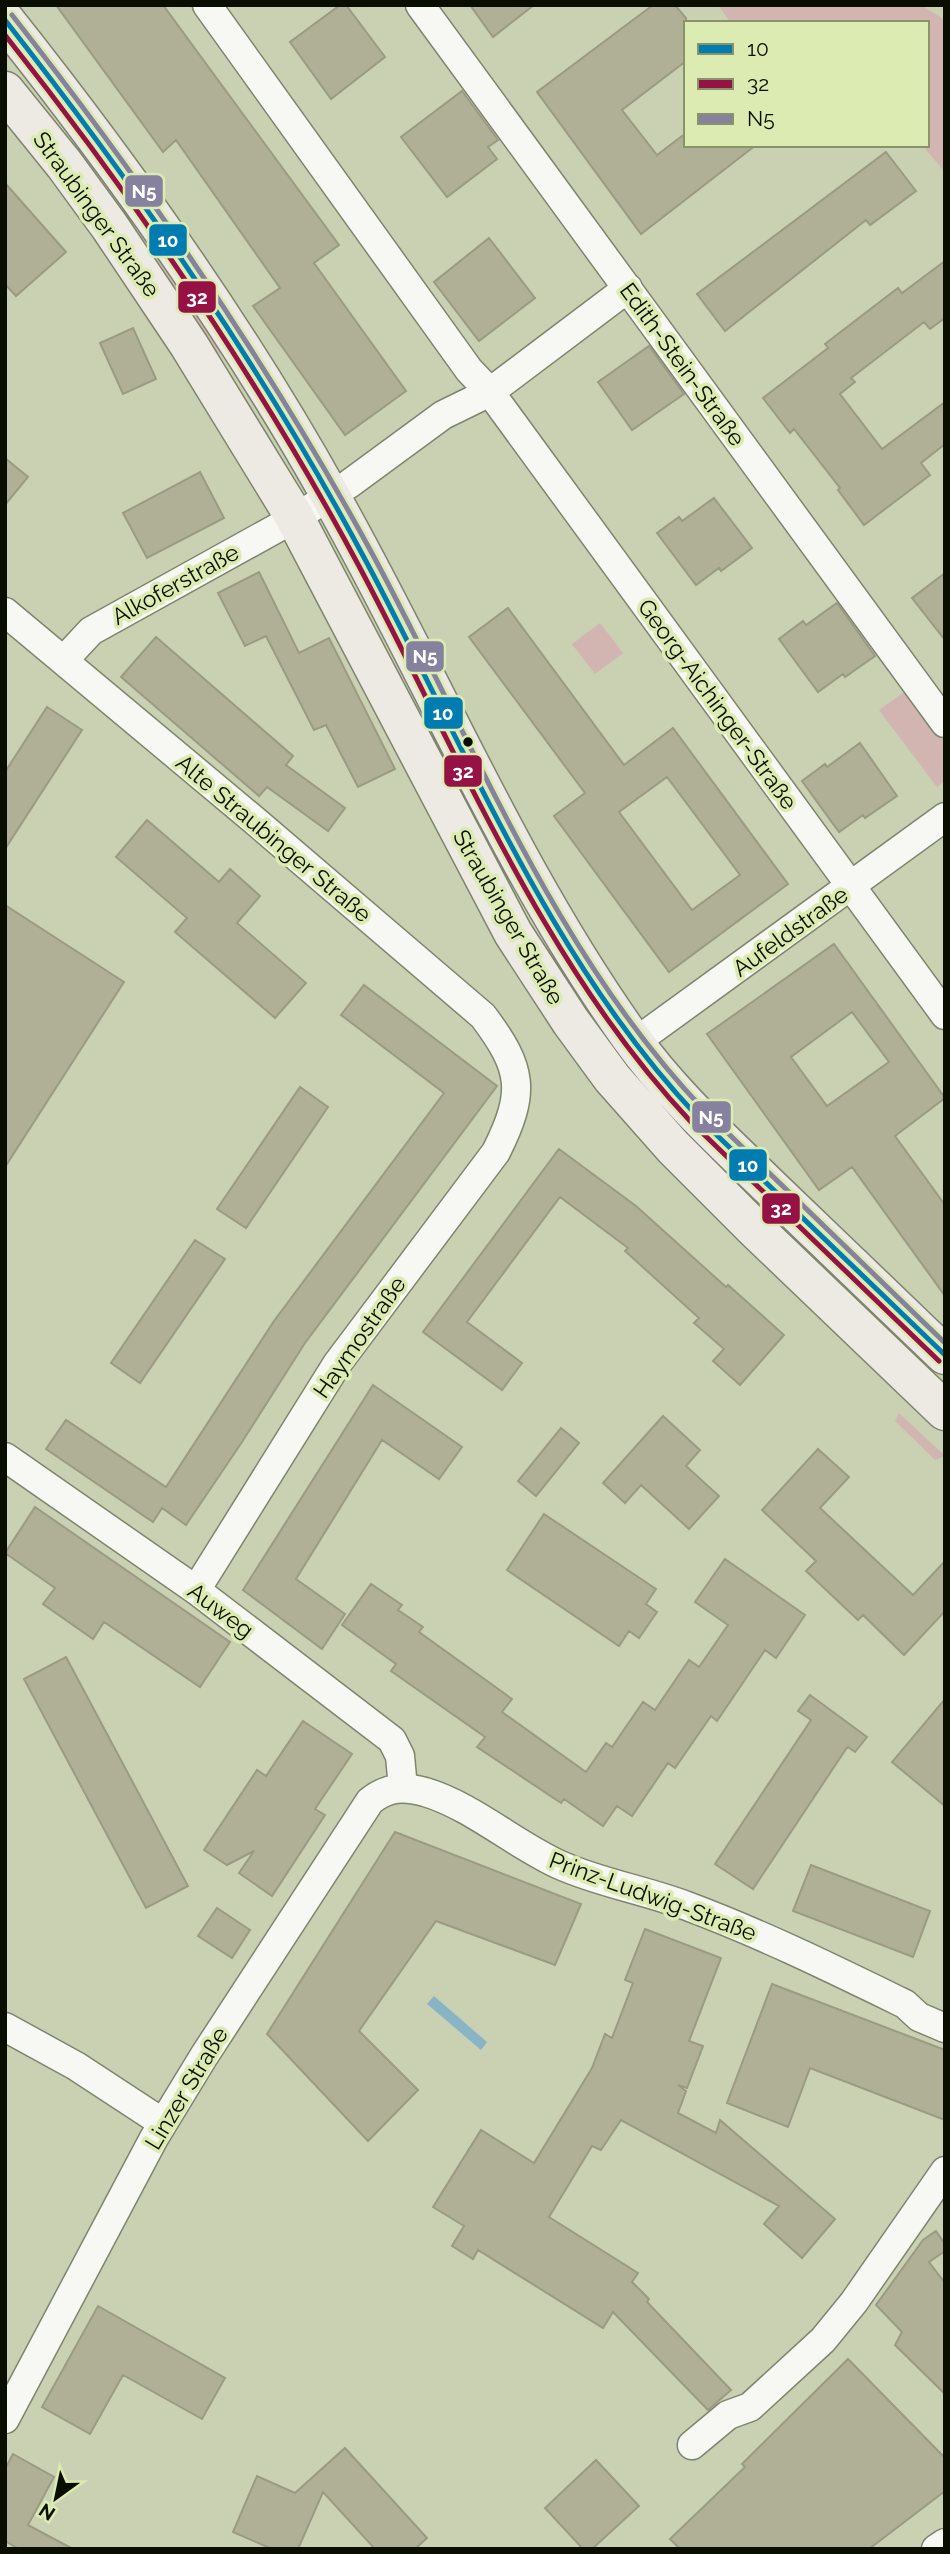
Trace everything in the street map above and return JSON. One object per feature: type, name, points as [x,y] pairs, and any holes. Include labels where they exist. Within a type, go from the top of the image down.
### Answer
[{"type":"main road","name":"Straubinger Straße","points":[[5,20],[148,207],[220,313],[331,495],[546,906],[590,979],[634,1043],[721,1140],[945,1355]]},
{"type":"main road","name":"Straubinger Straße","points":[[5,91],[110,227],[189,345],[295,518],[513,933],[571,1022],[612,1078],[673,1147],[755,1230],[945,1411]]},
{"type":"street","name":"Georg-Aichinger-Straße","points":[[207,5],[461,359],[490,392],[945,1015]]},
{"type":"street","name":"Edith-Stein-Straße","points":[[420,5],[945,723]]},
{"type":"street","points":[[295,518],[443,415],[490,392],[628,288]]},
{"type":"street","name":"Alkoferstraße","points":[[64,660],[91,631],[295,518]]},
{"type":"street","name":"Alte Straubinger Straße","points":[[5,612],[483,1016],[511,1058],[516,1084]]},
{"type":"street","name":"Aufeldstraße","points":[[634,1043],[945,817]]},
{"type":"street","name":"Haymostraße","points":[[196,1590],[337,1364],[496,1152],[512,1120],[516,1084]]},
{"type":"street","name":"Auweg","points":[[5,1457],[196,1590],[392,1740],[400,1756],[403,1788]]},
{"type":"street","name":"Prinz-Ludwig-Straße","points":[[403,1788],[446,1800],[562,1866],[683,1904],[764,1936],[905,2004],[919,2017],[945,2028]]},
{"type":"street","name":"Linzer Straße","points":[[5,2419],[163,2123],[370,1801],[383,1791],[403,1788]]},
{"type":"street","name":"Prinz-Ludwig-Straße","points":[[905,2004],[922,2003],[945,2010]]},
{"type":"street","points":[[5,2026],[76,2066],[163,2123]]},
{"type":"street","points":[[692,2445],[728,2416],[750,2407],[823,2340],[854,2302],[945,2171]]},
{"type":"street","points":[[936,2549],[945,2543]]},
{"type":"shaded area","points":[[718,5],[921,5],[945,20],[945,172],[924,147],[929,147],[929,21],[730,21]]},
{"type":"shaded area","points":[[126,222],[145,238],[222,353],[218,355],[204,332],[185,314]]},
{"type":"shaded area","points":[[600,623],[623,653],[595,674],[572,644]]},
{"type":"shaded area","points":[[907,690],[945,742],[945,781],[937,787],[879,710]]},
{"type":"shaded area","points":[[899,1413],[945,1456],[935,1460],[895,1421]]},
{"type":"water","points":[[434,1996],[487,2042],[481,2050],[427,2004]]},
{"type":"building","points":[[56,5],[163,5],[339,245],[314,263],[406,391],[345,435],[253,306],[280,288],[176,140],[163,152]]},
{"type":"building","points":[[340,5],[346,5],[385,57],[331,99],[290,42]]},
{"type":"building","points":[[470,5],[534,5],[493,37]]},
{"type":"building","points":[[653,5],[675,5],[686,18],[684,63],[622,110],[657,155],[684,135],[684,147],[753,147],[641,234],[537,92]]},
{"type":"building","points":[[462,91],[498,140],[488,147],[497,159],[447,197],[401,137]]},
{"type":"building","points":[[886,152],[916,191],[870,225],[866,220],[725,331],[697,294]]},
{"type":"building","points":[[5,183],[66,252],[16,296],[5,284]]},
{"type":"building","points":[[489,238],[535,298],[479,341],[434,282]]},
{"type":"building","points":[[945,261],[945,318],[930,329],[924,322],[851,378],[855,382],[840,394],[882,449],[945,402],[945,444],[921,463],[930,475],[864,525],[838,490],[840,488],[794,429],[790,433],[763,398],[828,348],[825,344],[898,288],[902,293]]},
{"type":"building","points":[[133,328],[156,379],[123,394],[100,343]]},
{"type":"building","points":[[649,346],[684,394],[632,430],[598,382]]},
{"type":"building","points":[[5,458],[28,477],[5,505]]},
{"type":"building","points":[[200,472],[224,518],[147,558],[123,513]]},
{"type":"building","points":[[714,498],[752,548],[721,571],[719,568],[696,585],[657,533],[679,517],[682,521]]},
{"type":"building","points":[[259,572],[299,653],[329,638],[395,769],[358,787],[326,725],[314,730],[266,636],[245,646],[218,593]]},
{"type":"building","points":[[945,573],[945,640],[912,598]]},
{"type":"building","points":[[837,603],[875,656],[818,692],[779,639],[803,621],[806,625]]},
{"type":"building","points":[[508,608],[624,765],[673,728],[788,884],[669,972],[554,816],[585,793],[469,637]],"holes":[[[667,777],[740,875],[692,910],[619,812]]]},
{"type":"building","points":[[156,637],[293,756],[286,765],[345,808],[328,831],[267,787],[259,796],[121,677]]},
{"type":"building","points":[[47,707],[82,730],[5,849],[5,772]]},
{"type":"building","points":[[860,743],[897,796],[839,832],[802,781]]},
{"type":"building","points":[[147,820],[219,882],[230,869],[260,896],[237,923],[306,983],[275,1018],[175,932],[187,918],[116,857]]},
{"type":"building","points":[[5,905],[124,982],[5,1167]]},
{"type":"building","points":[[834,944],[945,1098],[895,1136],[945,1205],[945,1296],[852,1167],[819,1190],[707,1034]],"holes":[[[852,1012],[889,1062],[827,1106],[791,1057]]]},
{"type":"building","points":[[364,985],[497,1086],[305,1343],[186,1525],[162,1508],[153,1522],[46,1449],[66,1420],[166,1487],[274,1321],[444,1093],[341,1015]]},
{"type":"building","points":[[300,1087],[328,1107],[246,1228],[217,1209]]},
{"type":"building","points":[[559,1149],[636,1206],[784,1335],[740,1385],[713,1361],[724,1349],[694,1323],[699,1318],[625,1251],[628,1248],[560,1197],[467,1322],[522,1363],[502,1390],[423,1332]]},
{"type":"building","points":[[195,1240],[225,1259],[140,1383],[111,1363]]},
{"type":"building","points":[[373,1385],[462,1447],[439,1479],[382,1440],[296,1579],[345,1614],[322,1649],[243,1590]]},
{"type":"building","points":[[663,1416],[700,1450],[686,1466],[719,1496],[689,1529],[641,1485],[625,1503],[603,1483]]},
{"type":"building","points":[[561,1428],[579,1443],[536,1496],[518,1481]]},
{"type":"building","points":[[818,1449],[849,1477],[820,1508],[913,1595],[945,1561],[945,1611],[904,1655],[863,1615],[858,1620],[806,1571],[816,1561],[762,1510]]},
{"type":"building","points":[[35,1507],[230,1642],[200,1687],[104,1622],[93,1639],[43,1604],[55,1588],[5,1553]]},
{"type":"building","points":[[544,1514],[656,1589],[646,1604],[657,1612],[639,1638],[629,1631],[619,1646],[507,1570]]},
{"type":"building","points":[[725,1559],[805,1615],[776,1658],[765,1650],[717,1721],[711,1716],[675,1768],[668,1763],[632,1816],[617,1806],[603,1826],[564,1799],[561,1803],[477,1747],[485,1737],[391,1671],[396,1664],[342,1625],[371,1584],[402,1605],[398,1610],[423,1627],[419,1632],[512,1699],[502,1712],[586,1772],[606,1743],[612,1747],[643,1702],[655,1710],[689,1660],[699,1667],[728,1625],[695,1602]]},
{"type":"building","points":[[66,1657],[188,1886],[146,1908],[24,1679]]},
{"type":"building","points":[[810,1695],[867,1737],[855,1752],[848,1747],[846,1749],[753,1889],[715,1864],[811,1720],[798,1711]]},
{"type":"building","points":[[945,1699],[945,1806],[892,1762]]},
{"type":"building","points":[[303,1721],[352,1754],[315,1809],[325,1815],[272,1896],[239,1873],[254,1851],[227,1865],[204,1850],[257,1770],[266,1776]]},
{"type":"building","points":[[395,1832],[581,1904],[555,1965],[436,1921],[359,2031],[418,2090],[368,2141],[267,2034]]},
{"type":"building","points":[[811,1865],[930,1911],[913,1957],[793,1911]]},
{"type":"building","points":[[217,1908],[250,1930],[232,1958],[198,1936]]},
{"type":"building","points":[[645,1929],[721,1958],[689,2041],[703,2046],[687,2088],[678,2085],[686,2091],[678,2113],[716,2133],[720,2120],[835,2219],[802,2258],[764,2224],[779,2206],[621,2120],[601,2150],[592,2146],[549,2217],[638,2273],[632,2282],[649,2299],[647,2302],[731,2390],[708,2410],[613,2312],[603,2328],[478,2250],[473,2259],[452,2246],[464,2226],[433,2207],[481,2130],[534,2163],[592,2068],[605,2034],[612,2038],[633,1983],[625,1980]]},
{"type":"building","points":[[772,1984],[945,2050],[945,2120],[810,2068],[788,2127],[727,2103]]},
{"type":"building","points":[[936,2231],[945,2244],[945,2251],[929,2262],[945,2283],[945,2394],[895,2345],[902,2332],[876,2305],[923,2240]]},
{"type":"building","points":[[98,2306],[225,2378],[202,2419],[123,2375],[90,2434],[42,2407]]},
{"type":"building","points":[[848,2359],[945,2458],[945,2491],[869,2549],[680,2549],[670,2539],[745,2467],[742,2464]]},
{"type":"building","points":[[345,2448],[427,2538],[415,2549],[375,2549],[323,2492],[298,2549],[272,2549],[233,2532],[257,2476],[295,2493]]},
{"type":"building","points":[[13,2454],[54,2477],[28,2525],[73,2549],[19,2549],[5,2541],[5,2469]]},
{"type":"building","points":[[596,2460],[639,2506],[592,2549],[583,2549],[545,2508]]},
{"type":"transit line","name":"N5","points":[[12,15],[111,145],[205,278],[293,416],[374,557],[521,846],[604,984],[651,1049],[704,1110],[945,1343]]},
{"type":"transit line","name":"10","points":[[5,20],[152,217],[286,421],[367,563],[514,852],[598,991],[645,1056],[698,1117],[945,1355]]},
{"type":"transit line","name":"32","points":[[5,35],[149,228],[281,429],[360,568],[508,858],[592,997],[639,1062],[692,1123],[939,1361]]}]
